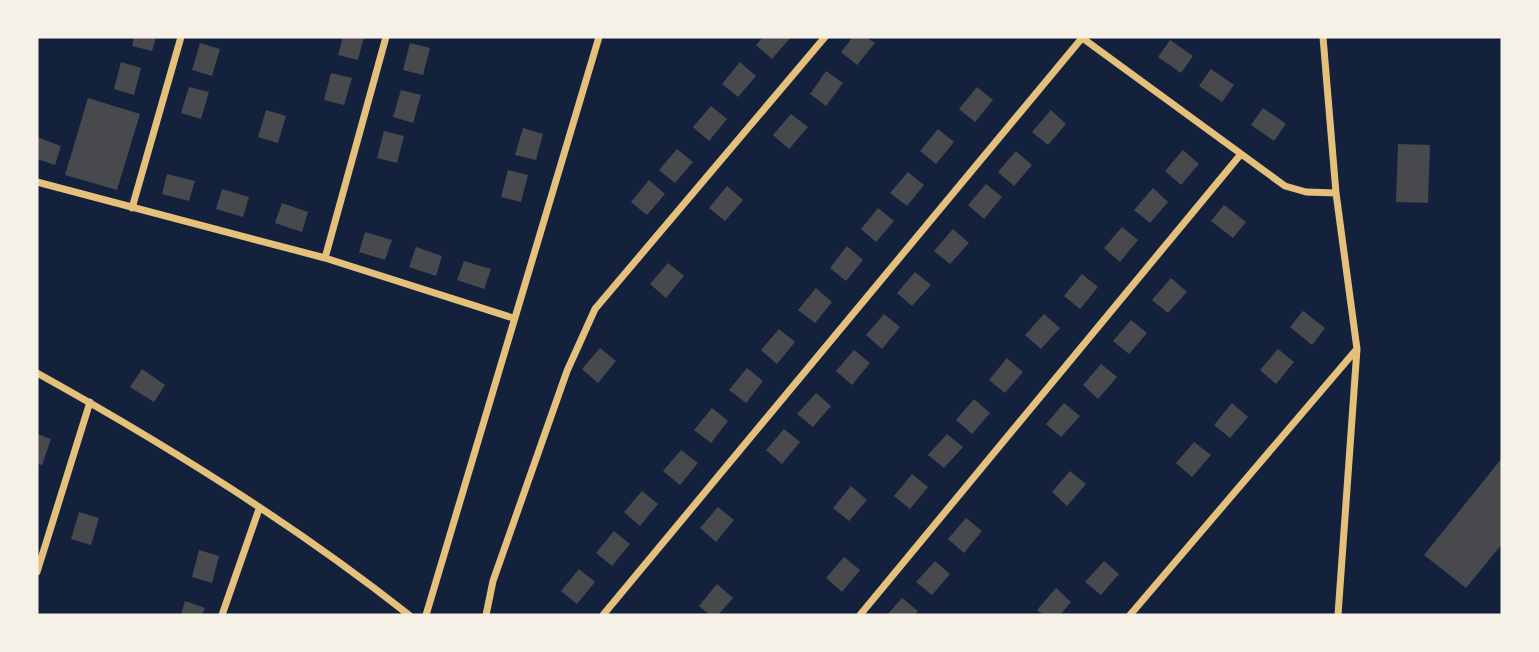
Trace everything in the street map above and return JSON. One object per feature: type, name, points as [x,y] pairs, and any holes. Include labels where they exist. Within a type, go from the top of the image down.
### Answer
[{"type":"street","points":[[132,208],[181,37]]},
{"type":"street","points":[[325,258],[386,37]]},
{"type":"street","points":[[426,615],[599,37]]},
{"type":"street","points":[[486,615],[493,581],[567,371],[595,309],[825,37]]},
{"type":"street","points":[[603,615],[1081,37],[1285,186],[1306,192],[1336,193]]},
{"type":"street","points":[[1323,37],[1336,193],[1357,349],[1338,615]]},
{"type":"street","points":[[860,615],[1241,154]]},
{"type":"street","points":[[37,182],[325,258],[513,318]]},
{"type":"street","points":[[1130,615],[1357,349]]},
{"type":"street","points":[[37,373],[90,402],[259,509],[409,615]]},
{"type":"street","points":[[37,572],[90,402]]},
{"type":"street","points":[[222,615],[259,509]]},
{"type":"building","points":[[134,37],[156,37],[152,51],[132,46]]},
{"type":"building","points":[[343,37],[364,37],[358,60],[338,55]]},
{"type":"building","points":[[763,37],[791,37],[772,59],[756,45]]},
{"type":"building","points":[[853,37],[866,37],[875,43],[857,65],[841,52]]},
{"type":"building","points":[[1170,40],[1193,56],[1181,73],[1158,57]]},
{"type":"building","points":[[200,43],[220,49],[212,76],[192,70]]},
{"type":"building","points":[[410,43],[430,48],[423,75],[403,70]]},
{"type":"building","points":[[121,62],[141,68],[134,95],[114,89]]},
{"type":"building","points":[[740,62],[756,76],[738,97],[722,84]]},
{"type":"building","points":[[1211,69],[1234,85],[1222,102],[1199,86]]},
{"type":"building","points":[[826,71],[843,83],[826,106],[810,94]]},
{"type":"building","points":[[331,73],[352,78],[344,105],[324,100]]},
{"type":"building","points":[[189,87],[209,92],[201,119],[181,113]]},
{"type":"building","points":[[977,87],[993,100],[975,122],[959,109]]},
{"type":"building","points":[[401,90],[421,95],[413,123],[393,117]]},
{"type":"building","points":[[88,98],[140,114],[117,190],[65,175]]},
{"type":"building","points":[[711,106],[727,119],[709,141],[693,127]]},
{"type":"building","points":[[1263,108],[1286,124],[1274,141],[1251,125]]},
{"type":"building","points":[[266,110],[286,116],[278,143],[258,137]]},
{"type":"building","points":[[1051,110],[1066,124],[1048,145],[1032,132]]},
{"type":"building","points":[[791,114],[808,127],[789,149],[773,135]]},
{"type":"building","points":[[523,128],[543,134],[536,160],[515,155]]},
{"type":"building","points":[[938,129],[954,142],[936,164],[920,151]]},
{"type":"building","points":[[384,131],[404,136],[397,163],[377,158]]},
{"type":"building","points":[[37,137],[61,146],[55,165],[37,159]]},
{"type":"building","points":[[1398,144],[1430,145],[1428,203],[1396,202]]},
{"type":"building","points":[[677,149],[693,162],[675,183],[659,170]]},
{"type":"building","points":[[1183,150],[1199,164],[1181,185],[1165,171]]},
{"type":"building","points":[[1016,151],[1032,165],[1014,186],[998,172]]},
{"type":"building","points":[[508,170],[528,175],[521,202],[501,197]]},
{"type":"building","points":[[908,172],[924,185],[907,206],[890,193]]},
{"type":"building","points":[[167,174],[195,181],[189,201],[162,194]]},
{"type":"building","points":[[649,180],[665,194],[647,215],[631,202]]},
{"type":"building","points":[[986,184],[1002,197],[984,219],[968,205]]},
{"type":"building","points":[[727,186],[743,200],[725,221],[709,208]]},
{"type":"building","points":[[1153,188],[1168,202],[1150,223],[1134,210]]},
{"type":"building","points":[[222,189],[249,197],[243,217],[216,209]]},
{"type":"building","points":[[282,203],[308,212],[302,232],[275,223]]},
{"type":"building","points":[[1224,205],[1246,222],[1233,238],[1211,221]]},
{"type":"building","points":[[878,208],[894,221],[876,242],[861,229]]},
{"type":"building","points":[[1122,227],[1138,240],[1120,262],[1104,248]]},
{"type":"building","points":[[953,229],[969,243],[950,264],[934,251]]},
{"type":"building","points":[[365,232],[392,240],[385,260],[359,252]]},
{"type":"building","points":[[847,246],[863,260],[846,281],[830,268]]},
{"type":"building","points":[[416,247],[442,256],[436,276],[409,267]]},
{"type":"building","points":[[464,261],[491,269],[484,289],[457,280]]},
{"type":"building","points":[[668,263],[684,276],[666,298],[650,284]]},
{"type":"building","points":[[915,272],[931,285],[912,306],[897,293]]},
{"type":"building","points":[[1082,274],[1098,287],[1080,309],[1064,296]]},
{"type":"building","points":[[1171,278],[1187,292],[1168,313],[1152,300]]},
{"type":"building","points":[[816,288],[832,302],[815,323],[798,310]]},
{"type":"building","points":[[1303,311],[1325,328],[1312,345],[1290,327]]},
{"type":"building","points":[[884,314],[900,327],[882,349],[866,335]]},
{"type":"building","points":[[1044,314],[1060,328],[1041,349],[1025,335]]},
{"type":"building","points":[[1131,320],[1147,333],[1129,354],[1113,341]]},
{"type":"building","points":[[779,329],[795,342],[777,364],[761,350]]},
{"type":"building","points":[[600,348],[616,361],[598,383],[582,369]]},
{"type":"building","points":[[1278,349],[1294,362],[1276,384],[1260,370]]},
{"type":"building","points":[[854,350],[870,363],[852,385],[836,371]]},
{"type":"building","points":[[1007,358],[1023,372],[1005,393],[989,380]]},
{"type":"building","points":[[1101,364],[1117,377],[1098,399],[1083,385]]},
{"type":"building","points":[[747,368],[763,381],[746,403],[729,390]]},
{"type":"building","points":[[142,369],[165,385],[154,402],[130,387]]},
{"type":"building","points":[[816,393],[831,406],[813,427],[797,414]]},
{"type":"building","points":[[974,399],[990,413],[972,434],[956,420]]},
{"type":"building","points":[[1064,403],[1080,416],[1061,437],[1046,424]]},
{"type":"building","points":[[1232,403],[1248,417],[1230,438],[1214,425]]},
{"type":"building","points":[[712,408],[728,421],[711,443],[694,430]]},
{"type":"building","points":[[784,429],[800,442],[782,464],[766,450]]},
{"type":"building","points":[[37,434],[51,439],[42,465],[37,464]]},
{"type":"building","points":[[947,434],[963,447],[944,468],[928,455]]},
{"type":"building","points":[[1194,442],[1211,455],[1192,477],[1176,463]]},
{"type":"building","points":[[681,450],[698,463],[680,485],[663,471]]},
{"type":"building","points":[[1502,458],[1502,544],[1466,588],[1424,555]]},
{"type":"building","points":[[1070,471],[1086,484],[1067,506],[1052,492]]},
{"type":"building","points":[[912,474],[928,487],[910,509],[894,496]]},
{"type":"building","points":[[851,486],[867,500],[849,521],[833,508]]},
{"type":"building","points":[[642,491],[658,504],[640,526],[624,512]]},
{"type":"building","points":[[718,507],[734,520],[716,542],[700,528]]},
{"type":"building","points":[[79,512],[99,518],[91,545],[71,539]]},
{"type":"building","points":[[966,518],[982,531],[964,553],[948,539]]},
{"type":"building","points":[[614,531],[630,544],[612,566],[596,553]]},
{"type":"building","points":[[199,550],[219,556],[212,583],[192,577]]},
{"type":"building","points":[[844,557],[860,570],[842,592],[826,578]]},
{"type":"building","points":[[935,561],[950,574],[932,595],[916,582]]},
{"type":"building","points":[[1104,561],[1119,574],[1101,595],[1085,582]]},
{"type":"building","points":[[579,569],[595,582],[577,604],[561,591]]},
{"type":"building","points":[[717,584],[733,598],[718,615],[710,615],[699,606]]},
{"type":"building","points":[[1056,588],[1071,602],[1060,615],[1044,615],[1037,610]]},
{"type":"building","points":[[902,598],[918,611],[915,615],[887,615]]},
{"type":"building","points":[[185,601],[205,608],[202,615],[181,615]]}]
